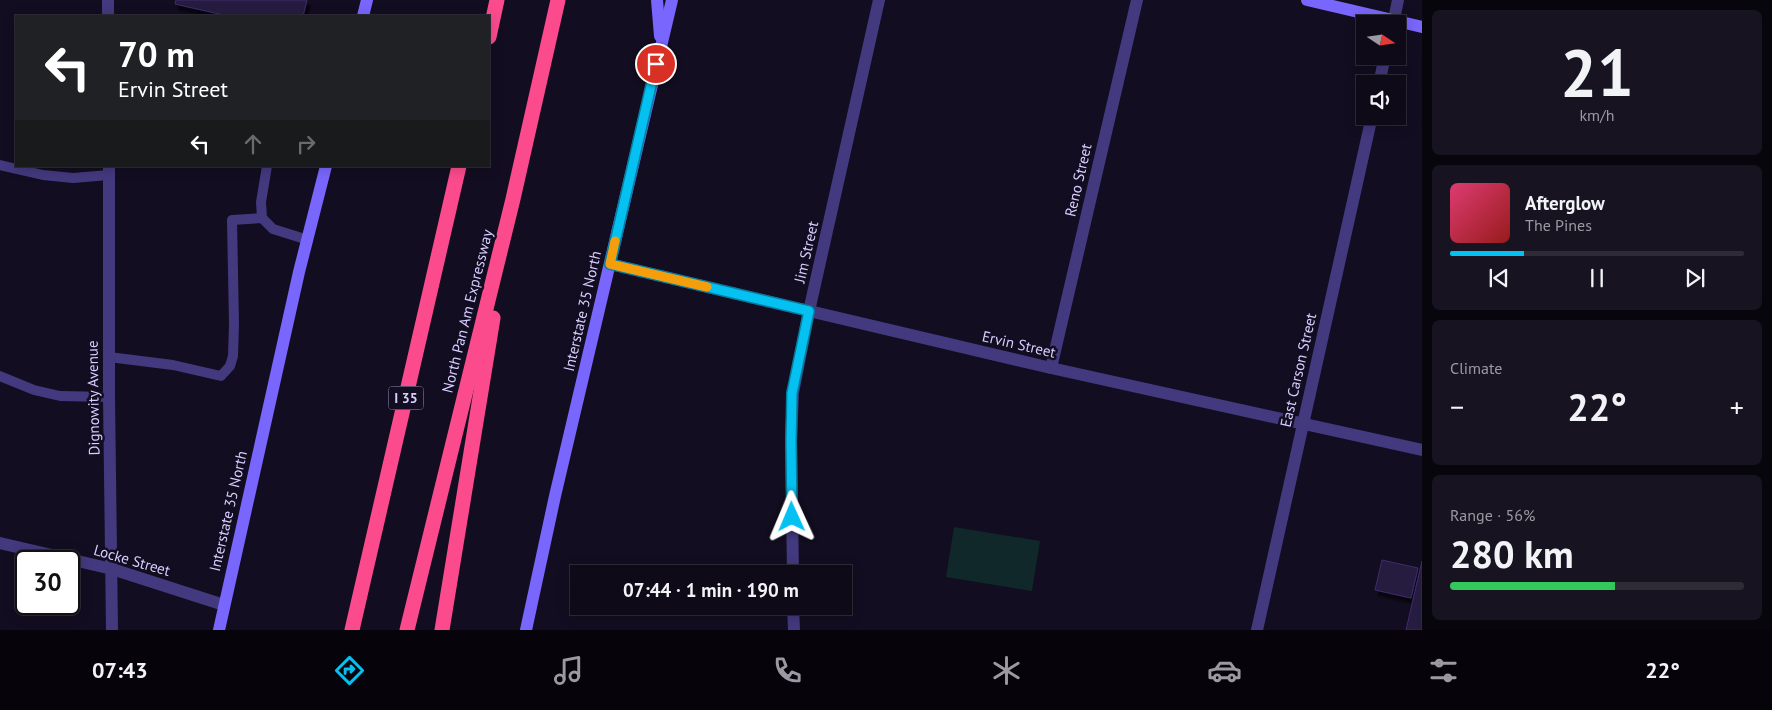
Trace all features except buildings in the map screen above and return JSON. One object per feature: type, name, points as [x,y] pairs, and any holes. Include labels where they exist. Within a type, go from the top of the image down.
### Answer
[{"type":"highway","points":[[490,32],[497,0]]},
{"type":"highway","name":"North Pan Am Expressway","points":[[407,630],[513,199],[558,0]]},
{"type":"highway","name":"I 35","points":[[352,630],[459,167]]},
{"type":"highway","points":[[442,630],[513,199]]},
{"type":"main road","points":[[363,15],[367,0]]},
{"type":"main road","points":[[656,0],[661,46]]},
{"type":"main road","name":"Interstate 35 North","points":[[526,630],[553,504],[672,0]]},
{"type":"main road","points":[[1307,0],[1366,15]]},
{"type":"main road","points":[[1406,24],[1422,27]]},
{"type":"main road","name":"Interstate 35 North","points":[[219,630],[326,167]]},
{"type":"street","points":[[108,0],[108,15]]},
{"type":"street","name":"Jim Street","points":[[793,565],[792,393],[879,0]]},
{"type":"street","name":"Reno Street","points":[[1051,368],[1137,0]]},
{"type":"street","points":[[1395,15],[1398,0]]},
{"type":"street","name":"East Carson Street","points":[[1257,630],[1370,125]]},
{"type":"street","name":"Dignowity Avenue","points":[[109,170],[112,630]]},
{"type":"street","name":"Ervin Street","points":[[610,264],[1051,368],[1422,450]]},
{"type":"street","name":"Locke Street","points":[[0,543],[112,569],[224,605]]},
{"type":"street","points":[[793,615],[794,630]]},
{"type":"lane","points":[[0,165],[43,175],[65,177],[109,170]]},
{"type":"lane","points":[[268,167],[261,202],[262,218],[273,229],[308,240]]},
{"type":"lane","points":[[109,357],[173,365],[221,376],[230,366],[233,356],[232,220],[262,218]]},
{"type":"lane","points":[[0,376],[34,390],[60,396],[109,397]]},
{"type":"green space","points":[[954,527],[1040,541],[1032,591],[946,577]]},
{"type":"slow traffic","points":[[615,241],[610,264],[707,287]]},
{"type":"route","points":[[656,64],[610,264],[809,311],[792,393],[792,517]]}]
